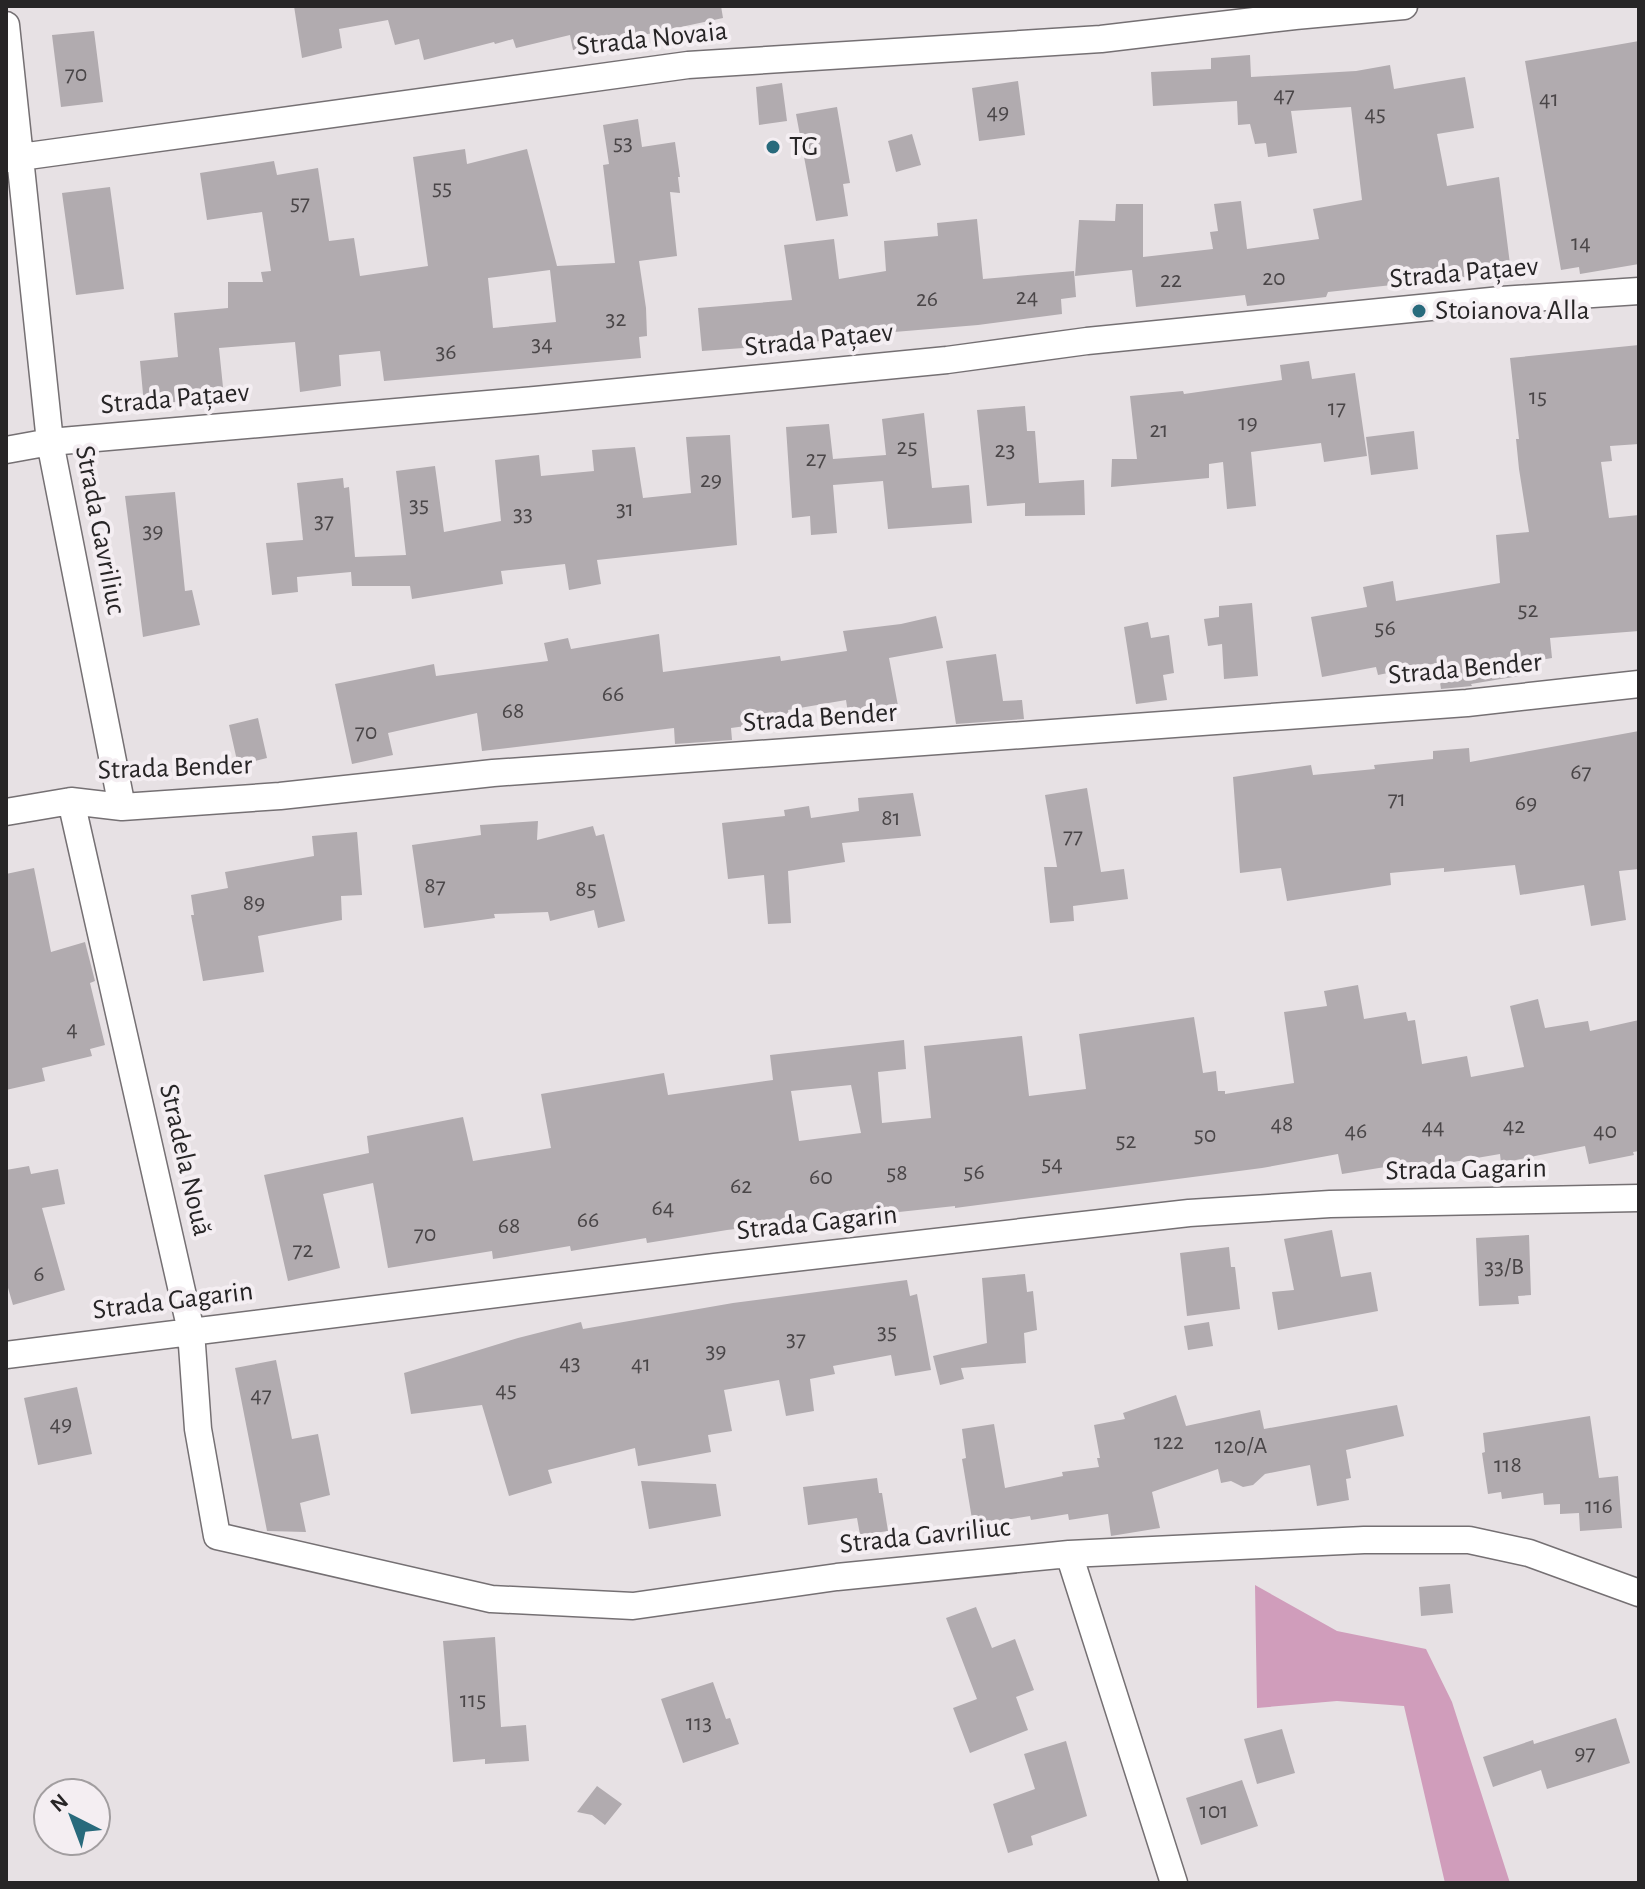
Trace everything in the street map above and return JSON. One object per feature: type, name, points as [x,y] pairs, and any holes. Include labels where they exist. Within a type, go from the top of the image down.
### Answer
[{"type":"street","name":"Strada Novaia","points":[[13,158],[688,65],[1101,39],[1404,6]]},
{"type":"street","name":"Strada Gavriliuc","points":[[6,25],[13,158],[50,442],[122,807]]},
{"type":"street","name":"Strada Pațaev","points":[[6,450],[50,442],[917,363],[1087,341],[1486,302],[1639,291]]},
{"type":"street","name":"Strada Bender","points":[[6,812],[71,801],[122,807],[280,796],[493,773],[1467,703],[1639,684]]},
{"type":"street","name":"Stradela Nouă","points":[[71,801],[191,1331],[198,1429],[217,1536]]},
{"type":"street","name":"Strada Gagarin","points":[[6,1355],[684,1270],[1189,1213],[1330,1204],[1639,1198]]},
{"type":"street","name":"Strada Gavriliuc","points":[[217,1536],[491,1599],[633,1606],[837,1577],[1069,1554],[1364,1540],[1469,1540],[1529,1553],[1639,1593]]},
{"type":"street","points":[[1069,1554],[1174,1883]]},
{"type":"shaded area","points":[[1255,1585],[1337,1631],[1426,1649],[1452,1702],[1510,1883],[1445,1883],[1404,1706],[1337,1701],[1257,1708]]},
{"type":"building","points":[[294,6],[721,6],[723,18],[573,50],[570,35],[516,48],[513,39],[494,42],[424,60],[419,39],[395,45],[388,20],[339,29],[342,48],[302,58]]},
{"type":"building","points":[[94,31],[103,102],[61,107],[52,35]]},
{"type":"building","points":[[1639,41],[1639,264],[1580,274],[1579,267],[1561,270],[1525,61]]},
{"type":"building","points":[[1250,55],[1251,77],[1356,71],[1390,65],[1394,89],[1465,77],[1474,128],[1437,134],[1447,186],[1499,177],[1511,272],[1328,292],[1326,297],[1247,306],[1245,295],[1136,307],[1132,270],[1075,276],[1079,220],[1115,221],[1116,204],[1143,204],[1143,257],[1213,249],[1210,232],[1218,231],[1214,204],[1241,201],[1247,249],[1319,239],[1313,209],[1362,200],[1351,107],[1291,111],[1297,153],[1268,157],[1266,143],[1255,144],[1250,124],[1238,125],[1237,101],[1153,106],[1151,72],[1211,69],[1211,58]]},
{"type":"building","points":[[1018,81],[1025,135],[979,141],[972,88]]},
{"type":"building","points":[[782,83],[787,121],[759,125],[756,87]]},
{"type":"building","points":[[837,107],[850,183],[843,184],[848,216],[816,221],[796,114]]},
{"type":"building","points":[[638,119],[642,147],[675,142],[680,193],[670,192],[677,256],[639,261],[647,336],[639,337],[641,358],[384,381],[380,351],[339,355],[341,386],[300,392],[295,342],[219,348],[224,397],[144,405],[140,361],[178,357],[174,313],[228,308],[228,282],[263,282],[261,272],[271,271],[262,212],[207,220],[200,173],[274,161],[277,175],[318,168],[329,241],[354,238],[360,276],[428,266],[413,157],[465,149],[467,164],[527,149],[557,266],[615,263],[603,165],[609,164],[603,125]],"holes":[[[550,270],[556,322],[493,328],[488,278]]]},
{"type":"building","points":[[912,134],[921,165],[896,172],[888,141]]},
{"type":"building","points":[[110,187],[124,289],[76,295],[62,193]]},
{"type":"building","points":[[977,219],[983,279],[1074,271],[1076,297],[1061,299],[1062,314],[978,325],[894,332],[893,329],[801,344],[702,351],[698,308],[792,300],[784,245],[834,239],[839,279],[886,271],[884,241],[938,236],[937,223]]},
{"type":"building","points":[[1639,345],[1639,444],[1610,446],[1612,461],[1601,462],[1609,518],[1639,515],[1639,631],[1550,638],[1552,658],[1516,664],[1519,676],[1472,686],[1441,689],[1437,663],[1378,675],[1376,667],[1322,677],[1311,617],[1367,607],[1363,587],[1393,581],[1396,601],[1500,583],[1496,535],[1529,532],[1519,469],[1516,439],[1519,439],[1510,358]]},
{"type":"building","points":[[1309,361],[1312,379],[1355,373],[1367,456],[1324,462],[1321,443],[1251,452],[1256,506],[1227,509],[1223,462],[1209,464],[1209,478],[1111,487],[1112,459],[1137,459],[1130,396],[1183,391],[1184,394],[1282,380],[1280,365]]},
{"type":"building","points":[[1025,406],[1027,431],[1035,431],[1039,483],[1084,480],[1085,515],[1025,516],[1025,503],[987,506],[977,410]]},
{"type":"building","points":[[924,413],[932,488],[969,485],[972,523],[888,529],[883,481],[833,485],[837,533],[811,535],[810,516],[792,518],[786,427],[829,424],[833,459],[886,455],[882,419]]},
{"type":"building","points":[[1414,431],[1418,469],[1371,475],[1366,437]]},
{"type":"building","points":[[730,435],[737,545],[597,560],[601,584],[569,590],[565,564],[501,571],[503,584],[412,599],[410,586],[352,586],[351,572],[297,577],[298,592],[272,595],[266,543],[303,540],[297,483],[343,478],[344,488],[349,487],[355,557],[406,555],[396,471],[435,466],[444,532],[501,521],[495,460],[539,455],[541,476],[594,471],[592,450],[635,447],[643,498],[691,493],[686,437]]},
{"type":"building","points":[[175,492],[185,591],[192,590],[200,625],[143,637],[125,496]]},
{"type":"building","points":[[1252,603],[1258,676],[1224,679],[1222,644],[1208,646],[1204,619],[1219,617],[1219,606]]},
{"type":"building","points":[[936,616],[943,648],[889,658],[899,711],[849,720],[846,700],[788,710],[789,720],[731,728],[732,740],[675,744],[674,728],[482,751],[477,713],[388,733],[393,755],[352,764],[335,684],[434,664],[436,676],[548,661],[544,643],[568,638],[571,649],[659,634],[663,672],[780,656],[781,661],[847,651],[843,631]]},
{"type":"building","points":[[1148,622],[1151,638],[1169,635],[1174,673],[1163,675],[1167,700],[1136,704],[1124,627]]},
{"type":"building","points":[[996,654],[1003,701],[1022,700],[1024,719],[956,724],[946,661]]},
{"type":"building","points":[[258,718],[267,758],[238,765],[229,725]]},
{"type":"building","points":[[1639,731],[1639,869],[1619,871],[1626,920],[1591,926],[1584,885],[1520,895],[1515,865],[1444,872],[1444,868],[1390,873],[1391,885],[1287,901],[1281,868],[1240,873],[1233,777],[1311,765],[1313,775],[1375,769],[1374,765],[1433,759],[1433,751],[1469,748],[1470,762]]},
{"type":"building","points":[[1087,788],[1101,872],[1124,869],[1128,899],[1073,906],[1074,921],[1050,923],[1044,867],[1057,867],[1045,795]]},
{"type":"building","points":[[913,793],[921,836],[842,843],[845,862],[788,871],[791,923],[768,924],[764,875],[728,879],[722,823],[785,816],[784,810],[809,806],[811,818],[859,811],[858,798]]},
{"type":"building","points":[[538,821],[537,840],[593,826],[596,836],[604,834],[625,921],[598,928],[594,910],[550,921],[548,912],[494,914],[495,918],[424,928],[412,845],[481,835],[480,825]]},
{"type":"building","points":[[357,832],[362,895],[341,896],[342,920],[258,936],[264,972],[203,981],[191,915],[194,915],[191,895],[228,888],[225,872],[314,856],[312,836]]},
{"type":"building","points":[[34,868],[51,952],[85,942],[95,981],[90,983],[105,1045],[90,1049],[92,1056],[42,1068],[45,1081],[6,1090],[6,874]]},
{"type":"building","points":[[1358,985],[1364,1019],[1406,1012],[1408,1021],[1415,1020],[1422,1064],[1467,1056],[1471,1077],[1524,1067],[1510,1006],[1538,999],[1545,1028],[1588,1021],[1590,1031],[1639,1020],[1639,1151],[1633,1152],[1634,1155],[1589,1164],[1585,1146],[1501,1163],[1500,1154],[1418,1168],[1416,1162],[1342,1174],[1338,1154],[1262,1168],[955,1208],[880,1214],[880,1211],[647,1243],[646,1238],[571,1251],[570,1246],[493,1259],[492,1251],[388,1268],[373,1183],[323,1194],[340,1268],[288,1281],[264,1175],[369,1153],[367,1136],[463,1117],[473,1161],[551,1148],[541,1094],[664,1073],[668,1095],[773,1080],[770,1055],[904,1040],[906,1069],[878,1072],[882,1123],[931,1118],[924,1046],[1022,1036],[1029,1096],[1086,1089],[1079,1034],[1194,1017],[1203,1073],[1216,1071],[1218,1091],[1225,1091],[1225,1094],[1294,1083],[1284,1012],[1327,1006],[1324,991]],"holes":[[[851,1085],[861,1133],[799,1141],[791,1091]]]},
{"type":"building","points":[[29,1166],[31,1174],[58,1169],[65,1204],[42,1208],[65,1290],[13,1305],[6,1281],[6,1170]]},
{"type":"building","points":[[1332,1230],[1341,1277],[1371,1272],[1378,1311],[1278,1330],[1272,1292],[1294,1290],[1284,1239]]},
{"type":"building","points":[[1529,1235],[1531,1295],[1518,1296],[1519,1304],[1479,1306],[1476,1238]]},
{"type":"building","points":[[1229,1247],[1231,1267],[1235,1267],[1240,1309],[1187,1316],[1180,1253]]},
{"type":"building","points":[[1025,1274],[1027,1292],[1033,1291],[1037,1330],[1024,1333],[1026,1363],[961,1368],[964,1379],[940,1385],[933,1356],[987,1343],[982,1278]]},
{"type":"building","points":[[907,1280],[910,1296],[917,1294],[931,1370],[895,1376],[891,1355],[833,1366],[835,1374],[810,1379],[814,1411],[786,1416],[779,1380],[724,1390],[732,1431],[708,1435],[711,1452],[638,1466],[635,1448],[548,1470],[552,1483],[509,1496],[482,1405],[411,1414],[404,1373],[518,1338],[581,1322],[583,1329],[733,1303]]},
{"type":"building","points":[[1209,1322],[1213,1346],[1188,1350],[1184,1326]]},
{"type":"building","points":[[276,1360],[292,1439],[318,1434],[330,1495],[300,1503],[306,1532],[267,1531],[235,1368]]},
{"type":"building","points":[[77,1387],[92,1454],[38,1465],[24,1398]]},
{"type":"building","points":[[1176,1395],[1186,1426],[1260,1410],[1264,1429],[1397,1405],[1404,1436],[1346,1450],[1351,1478],[1346,1479],[1349,1500],[1317,1506],[1310,1465],[1265,1474],[1253,1485],[1243,1487],[1231,1481],[1221,1483],[1218,1469],[1152,1492],[1160,1528],[1111,1536],[1108,1514],[1069,1520],[1068,1514],[1031,1520],[1030,1516],[973,1525],[962,1459],[966,1458],[962,1429],[994,1424],[1005,1488],[1063,1476],[1062,1472],[1099,1467],[1094,1425],[1125,1419],[1123,1413]]},
{"type":"building","points":[[1590,1416],[1599,1478],[1618,1476],[1622,1528],[1580,1531],[1579,1513],[1560,1514],[1560,1504],[1544,1505],[1543,1493],[1502,1499],[1501,1492],[1488,1494],[1482,1453],[1485,1452],[1483,1433]]},
{"type":"building","points":[[877,1478],[888,1531],[860,1535],[857,1518],[808,1525],[803,1487]]},
{"type":"building","points":[[641,1481],[716,1484],[721,1516],[649,1529]]},
{"type":"building","points":[[1450,1584],[1453,1613],[1421,1616],[1419,1587]]},
{"type":"building","points":[[976,1607],[992,1648],[1015,1639],[1034,1690],[1016,1697],[1028,1730],[970,1753],[953,1708],[977,1699],[946,1618]]},
{"type":"building","points":[[495,1637],[501,1727],[526,1725],[529,1761],[485,1764],[485,1759],[453,1762],[443,1641]]},
{"type":"building","points":[[713,1682],[739,1744],[683,1763],[661,1699]]},
{"type":"building","points":[[1616,1718],[1630,1763],[1547,1789],[1541,1770],[1493,1787],[1483,1757]]},
{"type":"building","points":[[1282,1729],[1295,1773],[1257,1784],[1244,1739]]},
{"type":"building","points":[[1066,1741],[1087,1816],[1031,1836],[1033,1845],[1008,1853],[993,1804],[1035,1789],[1024,1754]]},
{"type":"building","points":[[1242,1780],[1258,1826],[1201,1845],[1186,1798]]},
{"type":"building","points":[[597,1786],[622,1804],[605,1825],[592,1815],[577,1812]]},
{"type":"place","name":"TG","points":[[773,147]]},
{"type":"place","name":"Stoianova Alla","points":[[1419,311]]}]
